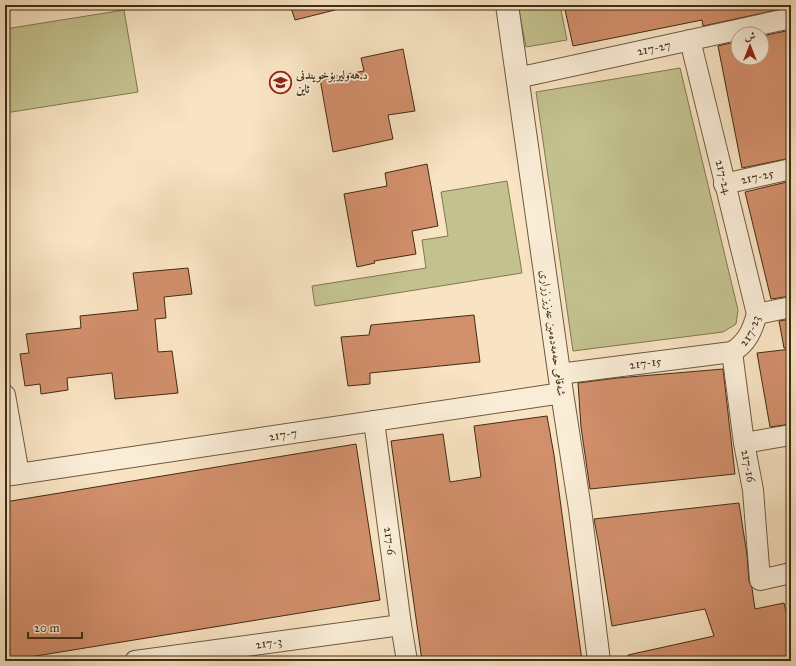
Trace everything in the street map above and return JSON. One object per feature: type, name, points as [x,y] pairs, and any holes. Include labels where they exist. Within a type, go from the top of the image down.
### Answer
[{"type":"street","name":"شەقامی حەمەدەمین عەزیز زراری","points":[[507,5],[580,509],[600,661]]},
{"type":"street","name":"217-27","points":[[517,78],[791,18]]},
{"type":"street","name":"217-24","points":[[690,40],[757,314]]},
{"type":"street","name":"217-25","points":[[724,184],[791,170]]},
{"type":"street","name":"217-23","points":[[732,352],[742,346],[748,337],[754,326],[757,314],[791,307]]},
{"type":"street","name":"217-15","points":[[561,383],[732,352]]},
{"type":"street","name":"217-16","points":[[732,352],[744,443],[753,490],[760,580],[791,573]]},
{"type":"street","name":"217-7","points":[[12,475],[374,421],[561,383]]},
{"type":"street","points":[[5,395],[12,475]]},
{"type":"street","name":"217-6","points":[[374,421],[407,661]]},
{"type":"street","points":[[744,443],[791,435]]},
{"type":"street","name":"217-3","points":[[135,661],[401,625]]},
{"type":"shaded area","points":[[518,5],[560,5],[567,40],[526,47]]},
{"type":"shaded area","points":[[124,10],[138,92],[5,113],[5,29]]},
{"type":"shaded area","points":[[680,68],[738,310],[736,324],[723,332],[573,351],[536,92]]},
{"type":"shaded area","points":[[507,181],[522,273],[315,306],[312,286],[426,268],[422,240],[448,236],[441,192]]},
{"type":"building","points":[[290,5],[335,5],[335,10],[295,20]]},
{"type":"building","points":[[564,5],[791,5],[791,7],[703,26],[702,20],[573,46]]},
{"type":"building","points":[[791,30],[791,158],[742,168],[718,46],[730,43],[730,66],[770,66],[770,34]]},
{"type":"building","points":[[403,49],[415,111],[388,115],[393,139],[333,152],[320,79],[364,71],[361,58]]},
{"type":"building","points":[[427,164],[438,226],[412,231],[416,254],[374,261],[375,263],[357,267],[344,194],[387,186],[385,173]]},
{"type":"building","points":[[791,181],[791,296],[771,299],[745,192]]},
{"type":"building","points":[[188,268],[192,294],[164,297],[166,318],[155,319],[158,352],[172,351],[178,393],[115,399],[112,373],[67,378],[68,390],[41,394],[40,384],[25,386],[20,354],[29,353],[26,334],[81,328],[80,316],[138,310],[133,273]]},
{"type":"building","points":[[474,315],[480,362],[370,373],[370,384],[348,386],[341,337],[369,335],[371,325]]},
{"type":"building","points":[[791,319],[791,348],[784,348],[779,321]]},
{"type":"building","points":[[791,349],[791,424],[770,427],[757,353]]},
{"type":"building","points":[[723,369],[735,474],[590,489],[581,427],[578,383],[617,378]]},
{"type":"building","points":[[547,416],[554,455],[582,661],[422,661],[391,441],[443,434],[450,482],[481,477],[474,426]]},
{"type":"building","points":[[356,444],[380,600],[5,661],[5,502]]},
{"type":"building","points":[[739,503],[747,555],[749,581],[752,588],[755,609],[784,603],[791,632],[791,661],[629,661],[628,655],[714,636],[705,609],[612,626],[594,519]]},
{"type":"place","name":"د.هه‌ولیربۆخویندنی ئاین","points":[[280,82]]}]
